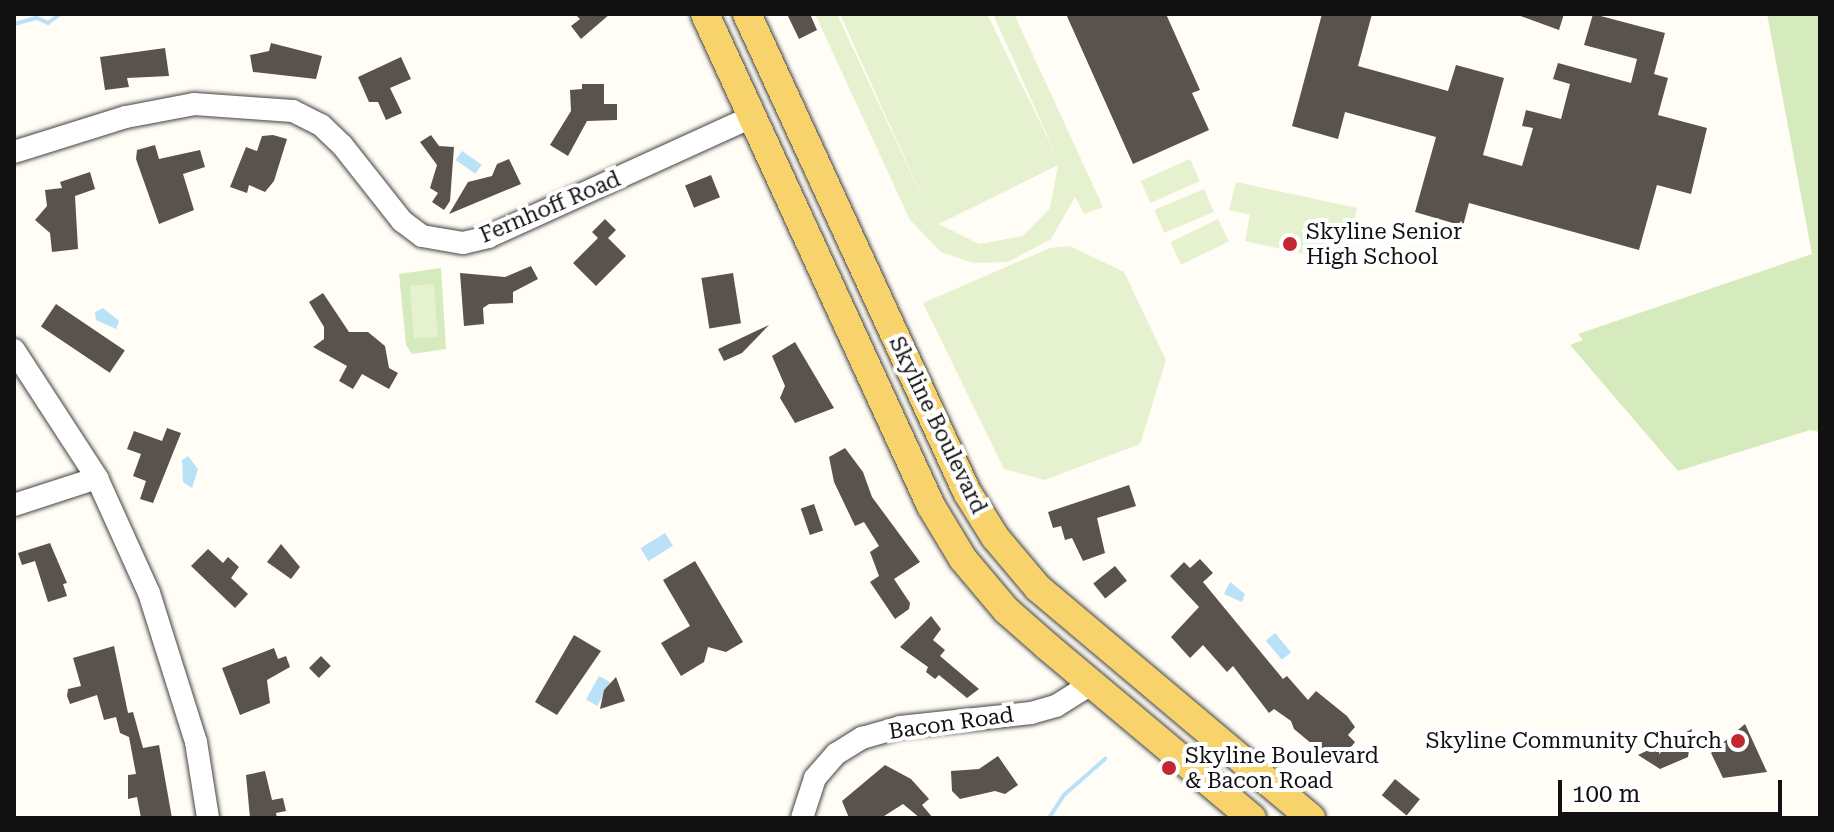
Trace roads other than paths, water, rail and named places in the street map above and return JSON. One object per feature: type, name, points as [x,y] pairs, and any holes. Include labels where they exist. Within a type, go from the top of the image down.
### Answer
[{"type":"main road","name":"Skyline Boulevard","points":[[705,14],[931,506],[963,559],[1006,610],[1252,818]]},
{"type":"main road","name":"Skyline Boulevard","points":[[747,14],[967,492],[995,537],[1038,588],[1311,818]]},
{"type":"street","name":"Fernhoff Road","points":[[14,152],[126,117],[194,104],[293,111],[321,125],[342,145],[402,221],[422,236],[463,243],[488,237],[751,117]]},
{"type":"street","points":[[14,350],[97,478],[149,593],[196,742],[208,818]]},
{"type":"street","points":[[14,505],[97,478]]},
{"type":"street","name":"Bacon Road","points":[[802,818],[815,778],[836,754],[862,738],[900,727],[1031,713],[1056,706],[1091,684]]},
{"type":"water","points":[[462,151],[482,165],[475,174],[456,160]]},
{"type":"water","points":[[103,308],[119,321],[116,329],[96,320],[95,312]]},
{"type":"water","points":[[188,456],[198,469],[192,488],[183,482],[182,460]]},
{"type":"water","points":[[665,533],[673,546],[648,561],[640,548]]},
{"type":"water","points":[[1230,582],[1245,594],[1242,602],[1224,594]]},
{"type":"water","points":[[1275,633],[1291,652],[1282,660],[1266,641]]},
{"type":"water","points":[[599,676],[610,682],[597,706],[586,700]]},
{"type":"waterway","points":[[14,24],[37,18],[48,23],[60,14]]},
{"type":"waterway","points":[[1049,818],[1064,795],[1105,759]]},
{"type":"place","name":"Skyline Senior High School","points":[[1290,244]]},
{"type":"place","name":"Skyline Community Church","points":[[1738,741]]},
{"type":"place","name":"Skyline Boulevard & Bacon Road","points":[[1169,768]]}]
